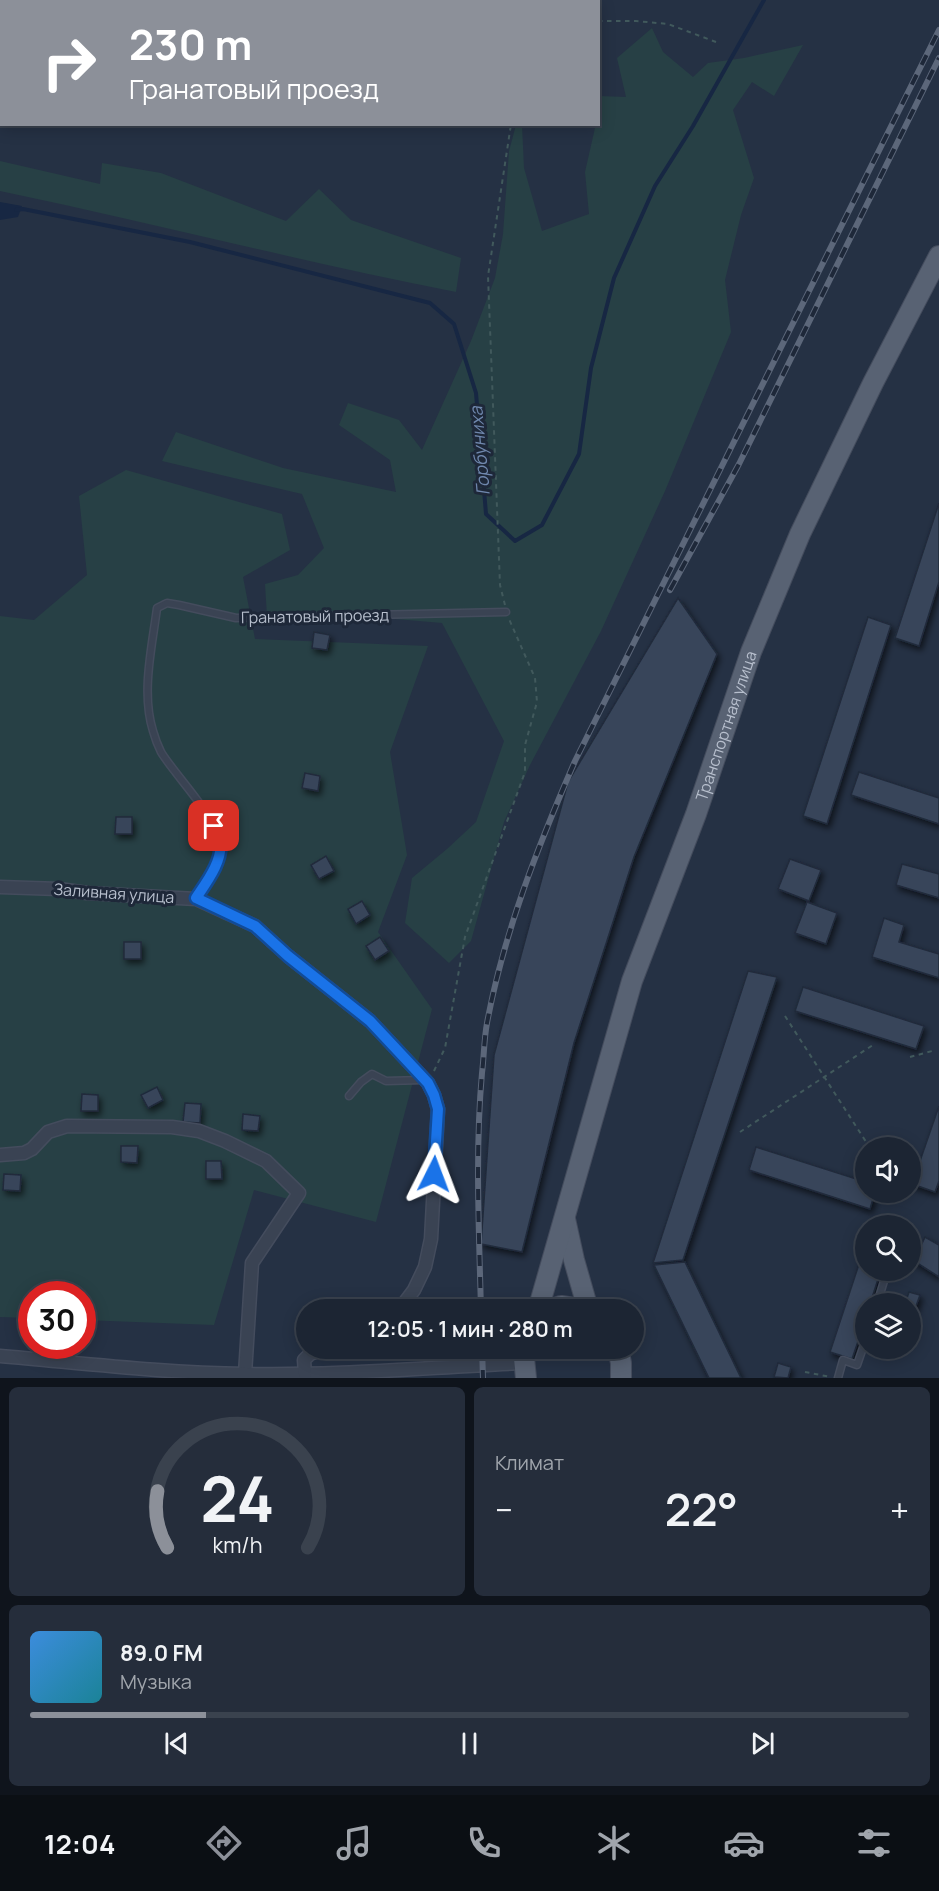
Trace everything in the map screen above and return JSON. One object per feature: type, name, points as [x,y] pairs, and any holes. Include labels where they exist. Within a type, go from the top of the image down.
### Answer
[{"type":"main road","name":"Транспортная улица","points":[[541,1299],[632,981],[696,814],[751,652],[800,534],[873,383],[939,256]]},
{"type":"main road","points":[[564,1216],[585,1299]]},
{"type":"main road","points":[[620,1359],[621,1378]]},
{"type":"street","name":"Заливная улица","points":[[0,887],[196,898],[255,926],[288,956],[370,1021],[426,1081],[434,1095],[438,1109],[431,1239],[425,1267],[407,1299]]},
{"type":"street","points":[[0,1155],[24,1153],[32,1149],[48,1132],[67,1126],[172,1126],[199,1131],[225,1140],[266,1161],[299,1192],[252,1263],[245,1374]]},
{"type":"street","points":[[0,1356],[245,1374],[305,1374],[524,1363]]},
{"type":"street","points":[[305,1359],[305,1374]]},
{"type":"lane","name":"Гранатовый проезд","points":[[196,898],[214,868],[219,855],[220,842],[206,813],[161,752],[147,711],[147,692],[157,608],[167,603],[236,618],[506,612]]},
{"type":"lane","points":[[349,1095],[372,1074],[386,1081],[426,1081]]},
{"type":"lane","points":[[880,1293],[884,1281]]},
{"type":"lane","points":[[837,1378],[843,1360],[857,1365],[859,1359]]},
{"type":"path","points":[[600,21],[668,24],[716,42]]},
{"type":"path","points":[[785,1016],[863,1137]]},
{"type":"path","points":[[740,1132],[873,1045]]},
{"type":"path","points":[[910,1058],[936,1050]]},
{"type":"path","points":[[805,1372],[837,1378]]},
{"type":"green space","points":[[652,28],[663,52],[693,77],[708,63],[803,45],[774,96],[752,82],[733,110],[754,178],[741,215],[725,280],[731,332],[665,491],[601,631],[530,765],[504,822],[471,941],[449,963],[405,923],[412,878],[476,822],[504,741],[442,623],[384,618],[267,616],[265,584],[298,575],[324,548],[302,494],[162,461],[176,432],[283,468],[396,492],[390,460],[339,425],[348,403],[399,420],[422,450],[471,341],[495,278],[503,234],[509,151],[516,126],[522,126],[524,168],[542,231],[589,214],[585,172],[594,126],[600,126],[600,96],[626,97],[617,58]]},
{"type":"green space","points":[[0,126],[88,126],[0,128]]},
{"type":"green space","points":[[0,161],[100,184],[102,163],[161,173],[286,221],[319,189],[351,220],[461,258],[456,292],[0,191]]},
{"type":"green space","points":[[126,470],[282,514],[290,550],[243,577],[255,639],[428,646],[390,752],[407,855],[378,932],[432,1009],[376,1222],[254,1190],[214,1325],[96,1320],[96,1281],[18,1281],[18,1318],[0,1317],[0,616],[34,620],[87,575],[79,496]]},
{"type":"water","points":[[0,202],[22,206],[18,217],[0,220]]},
{"type":"building","points":[[939,503],[939,582],[919,646],[895,638]]},
{"type":"building","points":[[678,598],[717,654],[634,857],[574,1043],[522,1252],[481,1244],[494,1055],[568,782]]},
{"type":"building","points":[[868,617],[891,625],[827,824],[803,816]]},
{"type":"building","points":[[314,632],[330,635],[327,650],[312,648]]},
{"type":"building","points":[[859,772],[939,798],[939,824],[851,795]]},
{"type":"building","points":[[305,773],[320,776],[318,791],[302,788]]},
{"type":"building","points":[[116,817],[132,817],[132,834],[115,834]]},
{"type":"building","points":[[326,856],[334,871],[319,879],[311,865]]},
{"type":"building","points":[[790,859],[821,870],[809,901],[778,889]]},
{"type":"building","points":[[902,864],[939,874],[939,898],[896,885]]},
{"type":"building","points":[[362,901],[370,915],[356,924],[348,909]]},
{"type":"building","points":[[807,902],[837,913],[826,944],[795,933]]},
{"type":"building","points":[[884,918],[904,925],[899,942],[939,954],[939,978],[872,957]]},
{"type":"building","points":[[380,937],[389,951],[375,960],[366,946]]},
{"type":"building","points":[[124,942],[141,942],[141,959],[124,959]]},
{"type":"building","points":[[748,971],[777,977],[683,1260],[653,1263]]},
{"type":"building","points":[[803,987],[924,1026],[916,1049],[795,1011]]},
{"type":"building","points":[[157,1087],[163,1100],[148,1108],[141,1095]]},
{"type":"building","points":[[82,1094],[98,1095],[98,1111],[81,1111]]},
{"type":"building","points":[[185,1103],[201,1104],[200,1123],[183,1122]]},
{"type":"building","points":[[939,1106],[939,1181],[935,1192],[921,1187],[921,1158]]},
{"type":"building","points":[[243,1114],[260,1116],[258,1131],[242,1130]]},
{"type":"building","points":[[121,1146],[138,1146],[137,1163],[121,1162]]},
{"type":"building","points":[[756,1147],[855,1178],[855,1203],[872,1203],[870,1209],[749,1170]]},
{"type":"building","points":[[206,1161],[221,1161],[222,1179],[206,1179]]},
{"type":"building","points":[[4,1174],[21,1175],[20,1191],[3,1190]]},
{"type":"building","points":[[925,1237],[939,1245],[939,1277],[921,1265],[921,1246]]},
{"type":"building","points":[[685,1262],[741,1378],[709,1378],[654,1265]]},
{"type":"building","points":[[855,1276],[855,1281],[877,1281],[874,1293],[855,1293],[855,1350],[852,1359],[830,1352]]},
{"type":"building","points":[[778,1363],[791,1367],[788,1378],[774,1377]]},
{"type":"waterway","name":"Горбуниха","points":[[16,210],[23,209],[190,242],[430,303],[454,324],[476,393],[486,514],[515,541],[542,525],[579,454],[591,368],[614,278],[655,186],[693,126],[764,0]]},
{"type":"railway","points":[[481,1299],[478,1161],[485,1035],[494,989],[524,890],[575,761],[939,30]]},
{"type":"railway","points":[[670,590],[739,464],[939,58]]},
{"type":"railway","points":[[482,1359],[483,1378]]},
{"type":"route","points":[[214,826],[220,842],[219,855],[196,898],[255,926],[288,956],[370,1021],[428,1083],[438,1109],[434,1174]]}]
